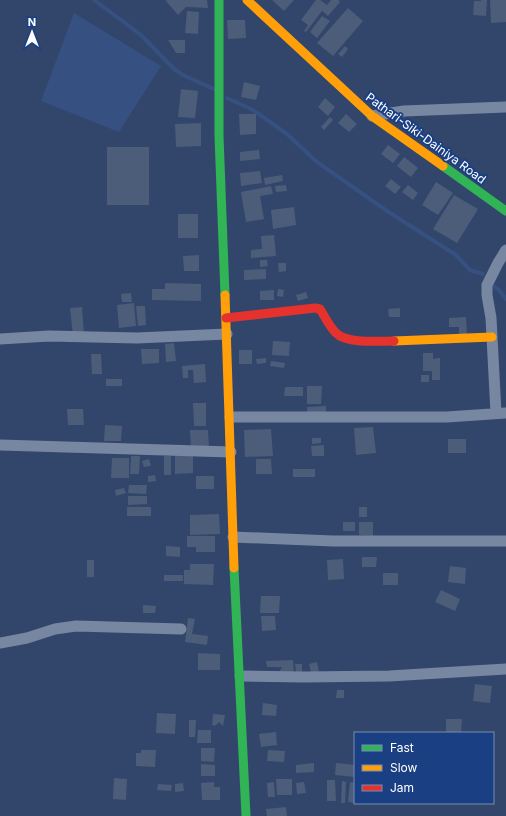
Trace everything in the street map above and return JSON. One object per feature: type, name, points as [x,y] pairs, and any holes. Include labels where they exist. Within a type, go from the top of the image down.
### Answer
[{"type":"street","points":[[219,0],[219,136],[233,537],[246,816]]},
{"type":"street","name":"Pathari-Siki-Dainiya Road","points":[[247,0],[372,116],[506,211]]},
{"type":"street","points":[[372,116],[404,112],[506,107]]},
{"type":"street","points":[[230,417],[447,417],[501,413],[487,285],[506,250]]},
{"type":"street","points":[[226,318],[315,308],[320,309],[330,327],[343,338],[374,341],[427,341],[492,337]]},
{"type":"street","points":[[0,339],[48,336],[137,338],[227,334]]},
{"type":"street","points":[[0,445],[231,452]]},
{"type":"street","points":[[233,537],[333,541],[506,541]]},
{"type":"street","points":[[0,642],[27,638],[55,629],[76,626],[181,629]]},
{"type":"street","points":[[240,676],[389,676],[506,670]]},
{"type":"water","points":[[74,13],[161,66],[119,132],[41,101]]},
{"type":"building","points":[[166,0],[207,0],[208,8],[186,7],[178,15]]},
{"type":"building","points":[[272,0],[294,0],[284,11]]},
{"type":"building","points":[[316,0],[320,0],[327,5],[331,0],[338,0],[340,2],[328,16],[322,11],[306,32],[304,31],[308,25],[301,20]]},
{"type":"building","points":[[487,0],[486,16],[473,15],[474,1]]},
{"type":"building","points":[[490,0],[506,0],[506,22],[491,23]]},
{"type":"building","points":[[348,8],[363,21],[333,56],[317,43]]},
{"type":"building","points":[[187,11],[199,12],[198,34],[185,33]]},
{"type":"building","points":[[322,16],[330,21],[317,38],[310,32]]},
{"type":"building","points":[[227,20],[245,20],[246,38],[228,39]]},
{"type":"building","points":[[168,40],[185,40],[185,53],[176,53]]},
{"type":"building","points":[[345,46],[348,49],[342,57],[338,54]]},
{"type":"building","points":[[244,82],[260,86],[256,100],[241,97]]},
{"type":"building","points":[[181,89],[198,91],[195,118],[178,117]]},
{"type":"building","points":[[325,98],[335,107],[328,116],[318,107]]},
{"type":"building","points":[[239,114],[256,114],[256,134],[240,135]]},
{"type":"building","points":[[346,114],[357,124],[349,132],[338,123]]},
{"type":"building","points":[[330,117],[333,120],[324,130],[321,127]]},
{"type":"building","points":[[201,123],[201,146],[176,147],[175,124]]},
{"type":"building","points":[[388,145],[400,154],[393,163],[381,154]]},
{"type":"building","points":[[107,147],[149,147],[149,205],[107,205]]},
{"type":"building","points":[[259,150],[260,159],[240,161],[240,152]]},
{"type":"building","points":[[404,157],[418,168],[411,177],[397,166]]},
{"type":"building","points":[[260,171],[262,183],[241,186],[240,173]]},
{"type":"building","points":[[282,175],[283,181],[265,185],[264,178]]},
{"type":"building","points":[[391,179],[401,187],[395,194],[385,186]]},
{"type":"building","points":[[436,182],[453,193],[438,215],[422,205]]},
{"type":"building","points":[[286,185],[287,191],[276,192],[275,186]]},
{"type":"building","points":[[408,185],[418,193],[413,200],[402,192]]},
{"type":"building","points":[[271,186],[273,194],[260,196],[264,219],[246,222],[241,192]]},
{"type":"building","points":[[454,195],[478,209],[457,243],[433,229]]},
{"type":"building","points":[[294,207],[296,225],[273,229],[271,210]]},
{"type":"building","points":[[178,214],[198,214],[198,238],[178,238]]},
{"type":"building","points":[[274,235],[276,256],[251,258],[251,250],[262,249],[261,236]]},
{"type":"building","points":[[199,255],[199,271],[184,271],[183,256]]},
{"type":"building","points":[[260,260],[267,260],[268,266],[260,267]]},
{"type":"building","points":[[278,263],[286,263],[286,271],[279,272]]},
{"type":"building","points":[[266,269],[266,279],[244,280],[244,270]]},
{"type":"building","points":[[165,283],[201,284],[201,301],[152,300],[152,289],[165,289]]},
{"type":"building","points":[[278,289],[284,290],[283,297],[277,296]]},
{"type":"building","points":[[274,290],[274,300],[260,300],[260,291]]},
{"type":"building","points":[[306,292],[308,298],[298,301],[296,295]]},
{"type":"building","points":[[131,293],[132,302],[122,302],[121,294]]},
{"type":"building","points":[[134,303],[136,326],[119,328],[117,305]]},
{"type":"building","points":[[136,306],[145,306],[146,325],[138,326]]},
{"type":"building","points":[[82,307],[84,334],[73,335],[70,308]]},
{"type":"building","points":[[400,308],[400,317],[389,317],[388,309]]},
{"type":"building","points":[[466,317],[467,335],[459,336],[459,327],[449,327],[449,318]]},
{"type":"building","points":[[273,341],[290,342],[289,356],[272,355]]},
{"type":"building","points":[[174,343],[176,361],[166,362],[165,344]]},
{"type":"building","points":[[141,349],[159,349],[159,363],[142,364]]},
{"type":"building","points":[[239,350],[252,350],[252,364],[239,364]]},
{"type":"building","points":[[423,353],[433,353],[433,359],[440,358],[440,380],[432,380],[432,371],[423,371]]},
{"type":"building","points":[[91,354],[101,354],[102,374],[92,374]]},
{"type":"building","points":[[266,358],[266,363],[257,364],[256,359]]},
{"type":"building","points":[[271,361],[285,363],[284,368],[270,366]]},
{"type":"building","points":[[205,364],[206,382],[194,383],[193,370],[188,370],[188,378],[183,378],[182,366]]},
{"type":"building","points":[[421,375],[429,375],[429,382],[421,382]]},
{"type":"building","points":[[106,379],[122,379],[122,386],[106,386]]},
{"type":"building","points":[[307,386],[322,386],[321,404],[307,404]]},
{"type":"building","points":[[285,387],[303,387],[303,396],[284,396]]},
{"type":"building","points":[[193,403],[206,403],[206,426],[194,426]]},
{"type":"building","points":[[326,406],[326,412],[307,412],[307,407]]},
{"type":"building","points":[[67,409],[83,409],[84,425],[68,425]]},
{"type":"building","points":[[105,425],[122,426],[121,441],[104,441]]},
{"type":"building","points":[[373,427],[376,453],[356,455],[354,428]]},
{"type":"building","points":[[271,429],[273,456],[245,457],[244,430]]},
{"type":"building","points":[[190,430],[208,430],[209,448],[191,449]]},
{"type":"building","points":[[312,438],[321,438],[321,443],[312,444]]},
{"type":"building","points":[[448,439],[466,439],[466,453],[448,453]]},
{"type":"building","points":[[324,445],[324,456],[312,456],[311,446]]},
{"type":"building","points":[[175,454],[193,454],[193,473],[175,474]]},
{"type":"building","points":[[131,456],[140,456],[139,474],[130,474]]},
{"type":"building","points":[[164,456],[171,456],[171,475],[164,475]]},
{"type":"building","points":[[112,458],[129,458],[129,478],[111,478]]},
{"type":"building","points":[[149,459],[151,466],[144,467],[142,461]]},
{"type":"building","points":[[256,459],[271,459],[272,474],[256,474]]},
{"type":"building","points":[[293,469],[315,469],[315,477],[293,477]]},
{"type":"building","points":[[155,475],[156,481],[148,482],[148,476]]},
{"type":"building","points":[[196,476],[214,476],[214,489],[196,489]]},
{"type":"building","points":[[129,485],[147,485],[146,494],[128,493]]},
{"type":"building","points":[[124,488],[126,493],[116,496],[115,490]]},
{"type":"building","points":[[128,496],[147,496],[147,504],[128,505]]},
{"type":"building","points":[[127,507],[151,507],[151,516],[127,516]]},
{"type":"building","points":[[359,507],[367,507],[367,517],[359,517]]},
{"type":"building","points":[[219,514],[220,534],[190,535],[190,515]]},
{"type":"building","points":[[343,522],[355,522],[355,531],[343,531]]},
{"type":"building","points":[[359,522],[373,522],[373,536],[359,535]]},
{"type":"building","points":[[187,536],[215,536],[215,552],[196,552],[196,547],[187,547]]},
{"type":"building","points":[[166,546],[180,547],[180,557],[166,556]]},
{"type":"building","points":[[362,557],[377,557],[376,567],[362,567]]},
{"type":"building","points":[[343,559],[344,579],[328,580],[327,560]]},
{"type":"building","points":[[87,560],[94,560],[94,577],[87,577]]},
{"type":"building","points":[[190,564],[214,564],[213,585],[184,584],[184,570],[190,570]]},
{"type":"building","points":[[450,566],[466,568],[465,584],[448,582]]},
{"type":"building","points":[[383,573],[398,573],[398,585],[383,585]]},
{"type":"building","points":[[164,575],[183,575],[183,581],[164,581]]},
{"type":"building","points":[[441,590],[460,599],[455,611],[435,602]]},
{"type":"building","points":[[261,596],[280,596],[279,613],[260,613]]},
{"type":"building","points":[[143,605],[156,606],[155,613],[143,613]]},
{"type":"building","points":[[261,616],[275,616],[276,630],[262,631]]},
{"type":"building","points":[[188,618],[195,619],[192,634],[208,636],[207,645],[185,642]]},
{"type":"building","points":[[198,653],[220,654],[220,670],[198,670]]},
{"type":"building","points":[[293,660],[294,675],[277,676],[282,667],[267,667],[266,661]]},
{"type":"building","points":[[317,662],[319,672],[311,673],[309,664]]},
{"type":"building","points":[[295,664],[302,664],[302,672],[296,672]]},
{"type":"building","points":[[475,684],[492,686],[490,703],[473,701]]},
{"type":"building","points":[[337,690],[344,690],[344,698],[336,698]]},
{"type":"building","points":[[263,703],[277,705],[276,716],[262,715]]},
{"type":"building","points":[[157,713],[176,714],[175,734],[156,733]]},
{"type":"building","points":[[213,714],[225,715],[223,726],[219,722],[215,726],[212,725]]},
{"type":"building","points":[[446,719],[462,719],[461,732],[446,732]]},
{"type":"building","points":[[189,720],[196,720],[195,737],[189,737]]},
{"type":"building","points":[[198,730],[211,730],[211,743],[197,743]]},
{"type":"building","points":[[276,732],[277,745],[261,747],[259,734]]},
{"type":"building","points":[[201,748],[215,748],[214,762],[201,761]]},
{"type":"building","points":[[141,750],[156,750],[155,767],[136,766],[136,753],[141,753]]},
{"type":"building","points":[[268,750],[285,751],[284,762],[267,761]]},
{"type":"building","points":[[314,763],[314,772],[296,773],[296,765]]},
{"type":"building","points":[[336,763],[354,765],[354,777],[335,775]]},
{"type":"building","points":[[201,764],[215,765],[215,776],[201,776]]},
{"type":"building","points":[[114,778],[127,779],[126,800],[113,799]]},
{"type":"building","points":[[276,779],[292,779],[292,795],[277,795]]},
{"type":"building","points":[[327,780],[335,780],[336,801],[327,801]]},
{"type":"building","points":[[342,781],[346,782],[345,803],[341,803]]},
{"type":"building","points":[[214,782],[214,787],[220,787],[220,800],[202,800],[201,783]]},
{"type":"building","points":[[274,782],[275,797],[268,797],[267,783]]},
{"type":"building","points":[[304,782],[306,793],[297,794],[296,783]]},
{"type":"building","points":[[350,782],[354,783],[354,803],[348,802]]},
{"type":"building","points":[[183,783],[184,791],[175,792],[175,784]]},
{"type":"building","points":[[158,784],[172,785],[171,791],[157,790]]},
{"type":"building","points":[[286,807],[287,816],[267,816],[266,809]]},
{"type":"waterway","points":[[94,0],[141,35],[174,69],[183,75],[214,89]]},
{"type":"waterway","points":[[227,98],[251,109],[263,117],[287,134],[317,162],[387,211],[456,255],[470,270],[483,274]]},
{"type":"waterway","points":[[491,284],[499,290],[506,299]]},
{"type":"traffic: fast","points":[[219,0],[219,136],[225,295]]},
{"type":"traffic: fast","points":[[443,166],[506,211]]},
{"type":"traffic: fast","points":[[234,568],[246,816]]},
{"type":"traffic: slow","points":[[247,0],[372,116],[443,166]]},
{"type":"traffic: slow","points":[[225,295],[234,568]]},
{"type":"traffic: slow","points":[[394,341],[492,337]]},
{"type":"traffic: jam","points":[[226,318],[315,308],[320,309],[331,327],[341,337],[363,341],[394,341]]}]
